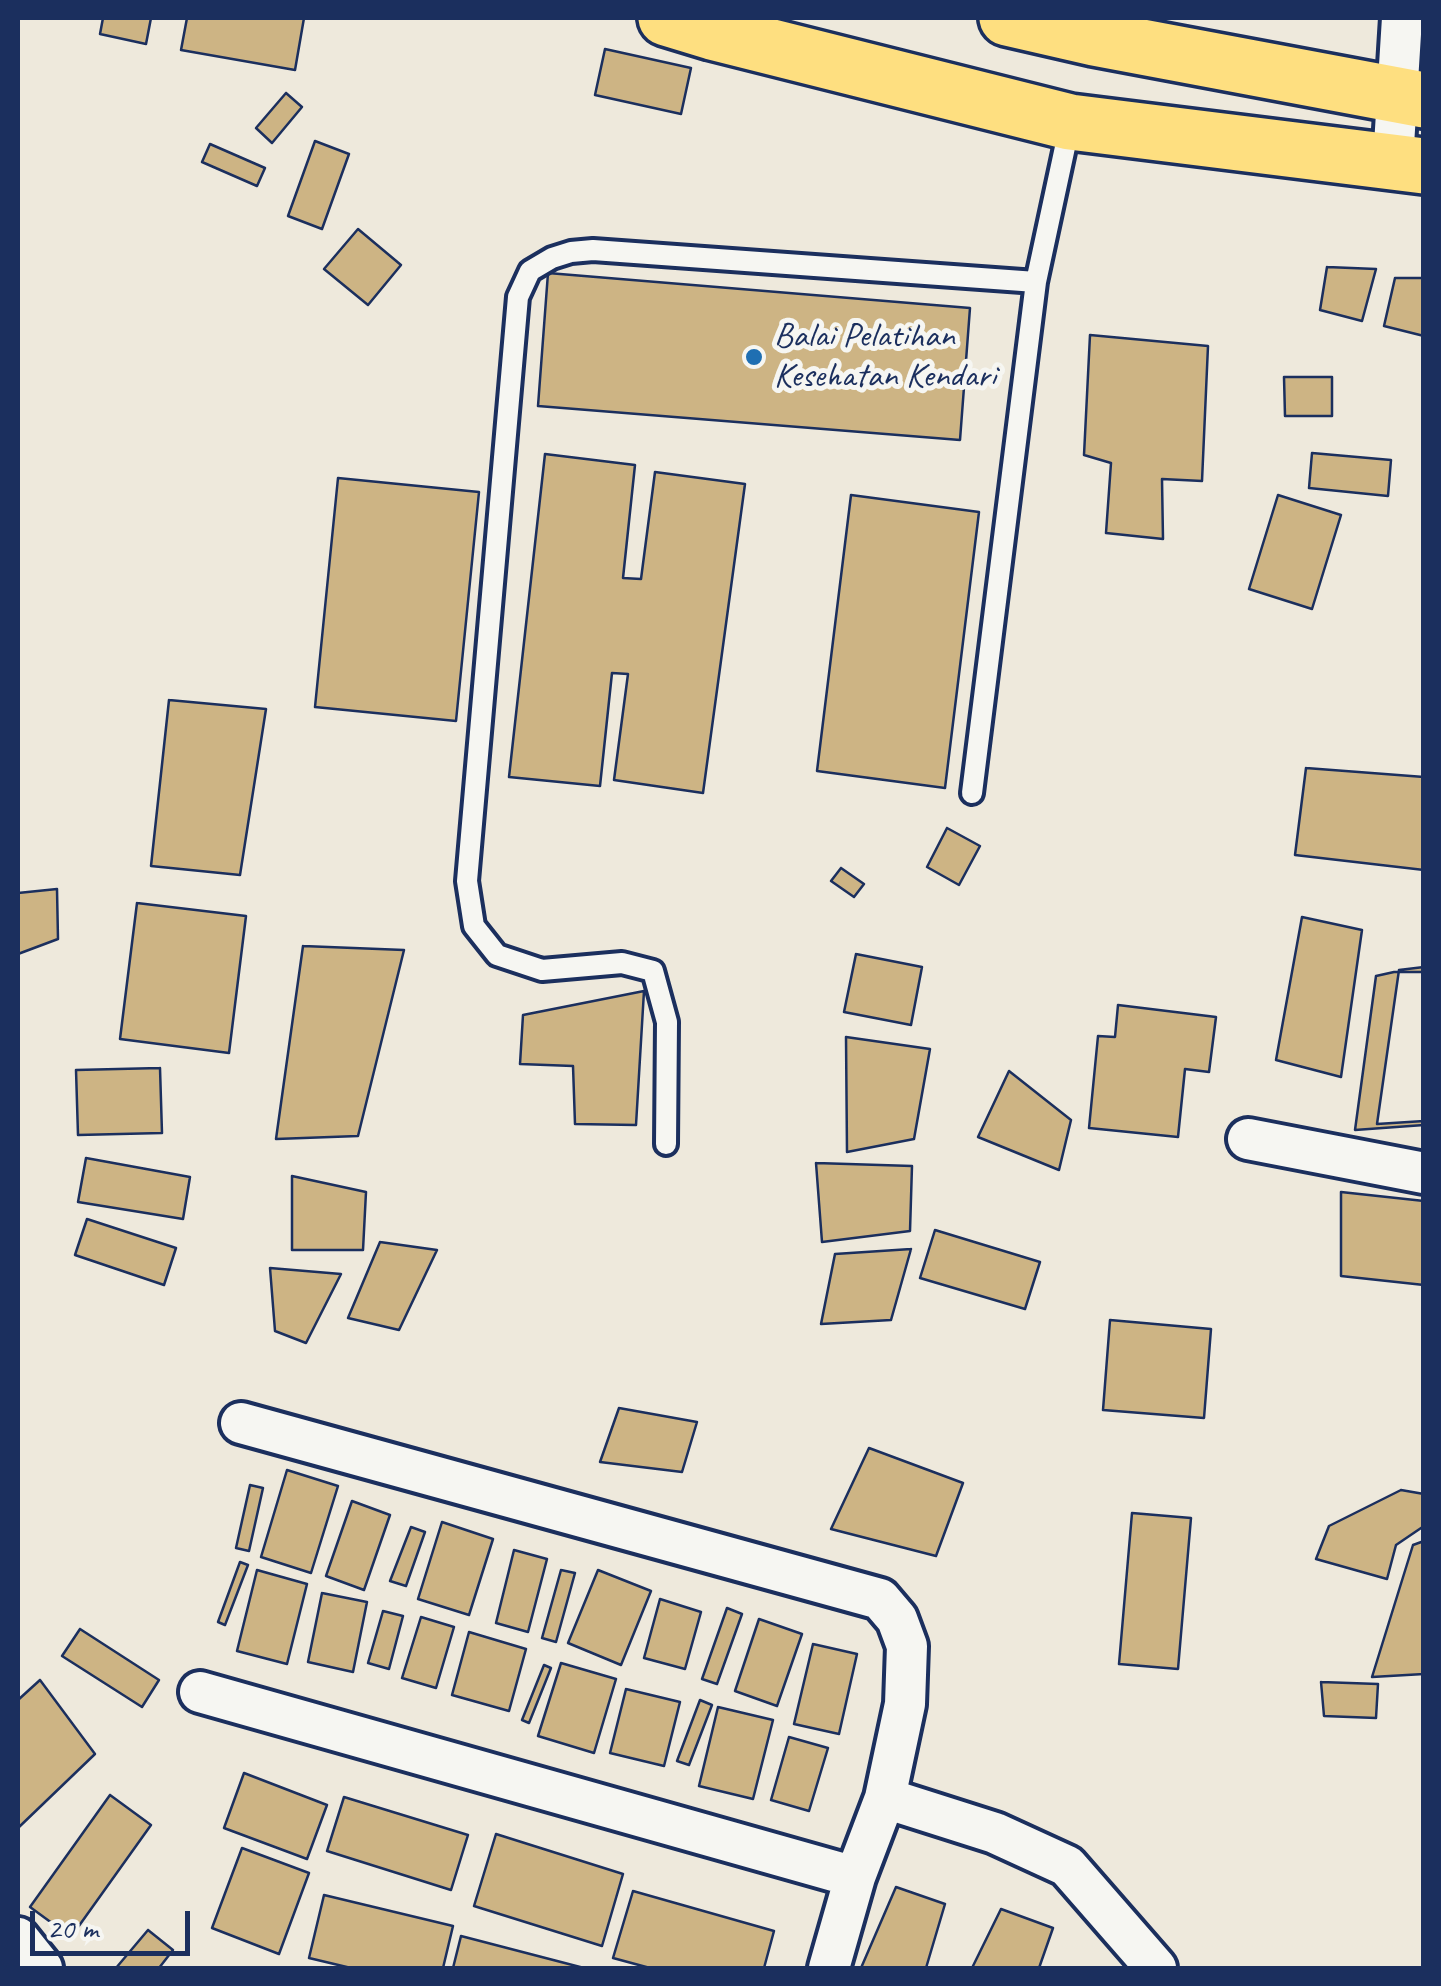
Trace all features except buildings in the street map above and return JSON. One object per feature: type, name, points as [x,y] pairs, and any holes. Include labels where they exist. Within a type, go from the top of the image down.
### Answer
[{"type":"highway","points":[[666,18],[1070,122],[1408,164]]},
{"type":"highway","points":[[1007,18],[1410,98]]},
{"type":"street","points":[[1402,18],[1410,98],[1408,164]]},
{"type":"street","points":[[1248,1140],[1424,1172]]},
{"type":"street","points":[[240,1423],[880,1599],[897,1618],[907,1646],[905,1704],[885,1798],[855,1877],[830,1968]]},
{"type":"street","points":[[200,1692],[855,1877]]},
{"type":"street","points":[[885,1798],[995,1833],[1068,1866],[1150,1965]]},
{"type":"street","points":[[18,1938],[42,1968]]},
{"type":"lane","points":[[972,793],[1036,282],[1070,122]]},
{"type":"lane","points":[[666,1144],[667,1022],[653,971],[622,962],[542,970],[497,955],[474,926],[467,880],[518,297],[530,270],[571,252],[594,250],[1036,282]]},
{"type":"place","name":"Balai Pelatihan Kesehatan Kendari","points":[[754,357]]}]
